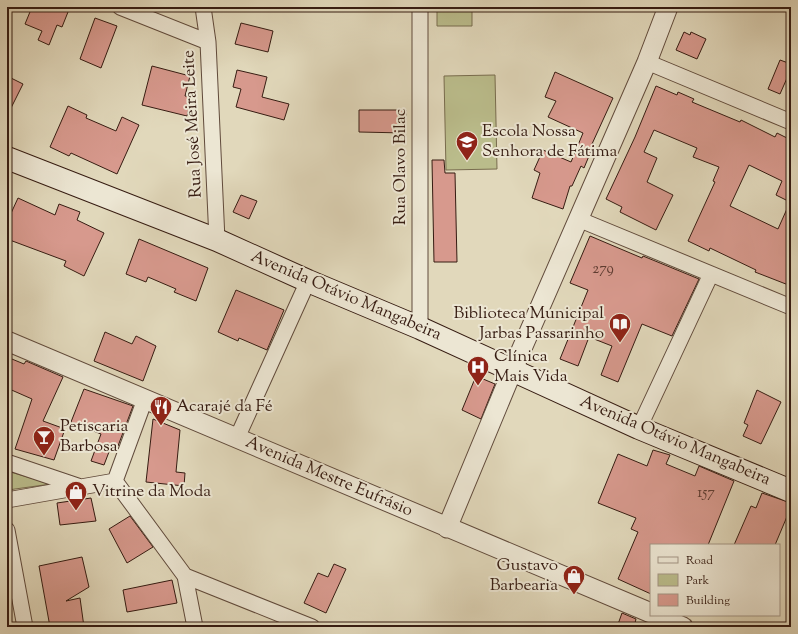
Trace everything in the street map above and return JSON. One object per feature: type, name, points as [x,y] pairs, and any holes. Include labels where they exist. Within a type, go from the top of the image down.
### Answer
[{"type":"main road","name":"Avenida Otávio Mangabeira","points":[[7,158],[217,240],[308,281],[513,369],[639,428],[791,490]]},
{"type":"street","points":[[120,7],[208,42]]},
{"type":"street","name":"Rua José Meira Leite","points":[[203,7],[208,42],[217,240]]},
{"type":"street","name":"Rua Olavo Bilac","points":[[420,7],[420,328]]},
{"type":"street","points":[[447,528],[513,369],[647,62],[668,7]]},
{"type":"street","points":[[647,62],[791,122]]},
{"type":"street","points":[[578,219],[791,307]]},
{"type":"street","points":[[639,428],[711,274]]},
{"type":"street","points":[[237,438],[308,281]]},
{"type":"street","name":"Avenida Mestre Eufrásio","points":[[7,341],[650,613]]},
{"type":"street","points":[[115,481],[145,399]]},
{"type":"street","points":[[7,462],[80,486]]},
{"type":"street","points":[[7,500],[115,481]]},
{"type":"street","points":[[115,481],[186,576],[195,627]]},
{"type":"street","points":[[7,530],[25,627]]},
{"type":"street","points":[[186,576],[312,627]]},
{"type":"street","points":[[657,616],[683,627]]},
{"type":"green space","points":[[437,7],[472,7],[472,26],[437,26]]},
{"type":"green space","points":[[495,75],[497,169],[446,170],[444,76]]},
{"type":"green space","points":[[7,471],[51,484],[8,490]]},
{"type":"building","points":[[32,7],[70,7],[62,27],[57,25],[49,45],[38,40],[42,31],[25,24]]},
{"type":"building","points":[[95,18],[117,26],[101,68],[80,59]]},
{"type":"building","points":[[241,23],[273,31],[268,52],[235,44]]},
{"type":"building","points":[[684,32],[690,35],[691,32],[706,39],[697,59],[676,50]]},
{"type":"building","points":[[780,60],[791,64],[791,69],[780,94],[768,89]]},
{"type":"building","points":[[152,66],[190,76],[185,96],[192,97],[187,116],[142,105]]},
{"type":"building","points":[[237,70],[267,77],[262,97],[289,104],[284,120],[236,107],[241,89],[233,87]]},
{"type":"building","points":[[555,72],[613,98],[592,144],[594,144],[584,168],[581,166],[572,186],[570,186],[563,209],[532,198],[540,173],[534,170],[543,150],[571,162],[583,133],[548,117],[556,101],[545,97]]},
{"type":"building","points":[[7,76],[23,84],[7,116]]},
{"type":"building","points":[[656,86],[677,95],[678,92],[694,99],[692,102],[740,122],[741,120],[775,137],[777,133],[791,140],[791,286],[755,272],[756,270],[710,248],[709,251],[688,241],[715,182],[713,181],[719,167],[693,157],[697,148],[654,130],[644,152],[657,158],[647,182],[673,195],[656,230],[620,212],[622,207],[606,199],[635,137]],"holes":[[[749,165],[782,181],[776,195],[790,202],[778,229],[730,206]]]},
{"type":"building","points":[[68,106],[87,115],[86,118],[116,131],[122,117],[139,125],[117,174],[71,153],[69,156],[50,147]]},
{"type":"building","points":[[359,110],[406,110],[405,133],[359,132]]},
{"type":"building","points":[[432,160],[444,160],[445,173],[455,173],[457,262],[434,262]]},
{"type":"building","points":[[241,195],[257,201],[249,219],[233,212]]},
{"type":"building","points":[[18,198],[55,215],[59,204],[80,212],[77,220],[104,233],[84,276],[64,266],[66,261],[7,239],[7,222]]},
{"type":"building","points":[[590,236],[642,258],[643,256],[699,279],[672,336],[642,324],[618,382],[601,375],[612,346],[589,337],[578,366],[560,359],[588,290],[570,283]]},
{"type":"building","points":[[139,239],[208,268],[196,301],[174,292],[176,289],[148,277],[146,282],[126,274]]},
{"type":"building","points":[[236,290],[284,310],[267,350],[239,338],[238,341],[218,332]]},
{"type":"building","points":[[105,332],[132,344],[136,336],[156,346],[143,381],[94,361]]},
{"type":"building","points":[[7,357],[24,364],[26,361],[63,377],[43,421],[65,429],[54,460],[15,449],[32,399],[7,388]]},
{"type":"building","points":[[476,376],[495,384],[481,419],[462,410]]},
{"type":"building","points":[[84,389],[133,406],[118,446],[112,444],[104,465],[91,461],[101,434],[71,422]]},
{"type":"building","points":[[757,390],[781,402],[761,444],[743,436],[748,425],[744,423]]},
{"type":"building","points":[[153,419],[180,430],[176,472],[185,473],[184,486],[146,482]]},
{"type":"building","points":[[653,450],[670,455],[666,464],[695,476],[699,466],[734,481],[708,544],[650,544],[650,594],[618,579],[638,532],[631,529],[636,518],[598,503],[618,454],[647,466]]},
{"type":"building","points":[[762,493],[791,503],[791,507],[775,544],[734,544],[751,506],[756,508]]},
{"type":"building","points":[[91,498],[96,521],[60,525],[57,503]]},
{"type":"building","points":[[130,516],[153,547],[127,563],[109,529]]},
{"type":"building","points":[[82,557],[89,587],[66,601],[80,598],[84,627],[50,627],[39,566]]},
{"type":"building","points":[[334,564],[346,569],[326,613],[304,603],[318,573],[328,577]]},
{"type":"building","points":[[172,580],[177,603],[127,612],[123,590]]},
{"type":"building","points":[[622,613],[636,619],[634,627],[617,627]]},
{"type":"place","name":"Escola Nossa Senhora de Fátima","points":[[467,162]]},
{"type":"place","name":"Biblioteca Municipal Jarbas Passarinho","points":[[620,344]]},
{"type":"place","name":"Clínica Mais Vida","points":[[478,386]]},
{"type":"place","name":"Acarajé da Fé","points":[[161,426]]},
{"type":"place","name":"Petiscaria Barbosa","points":[[44,456]]},
{"type":"place","name":"Vitrine da Moda","points":[[76,512]]},
{"type":"place","name":"Gustavo Barbearia","points":[[574,596]]}]
